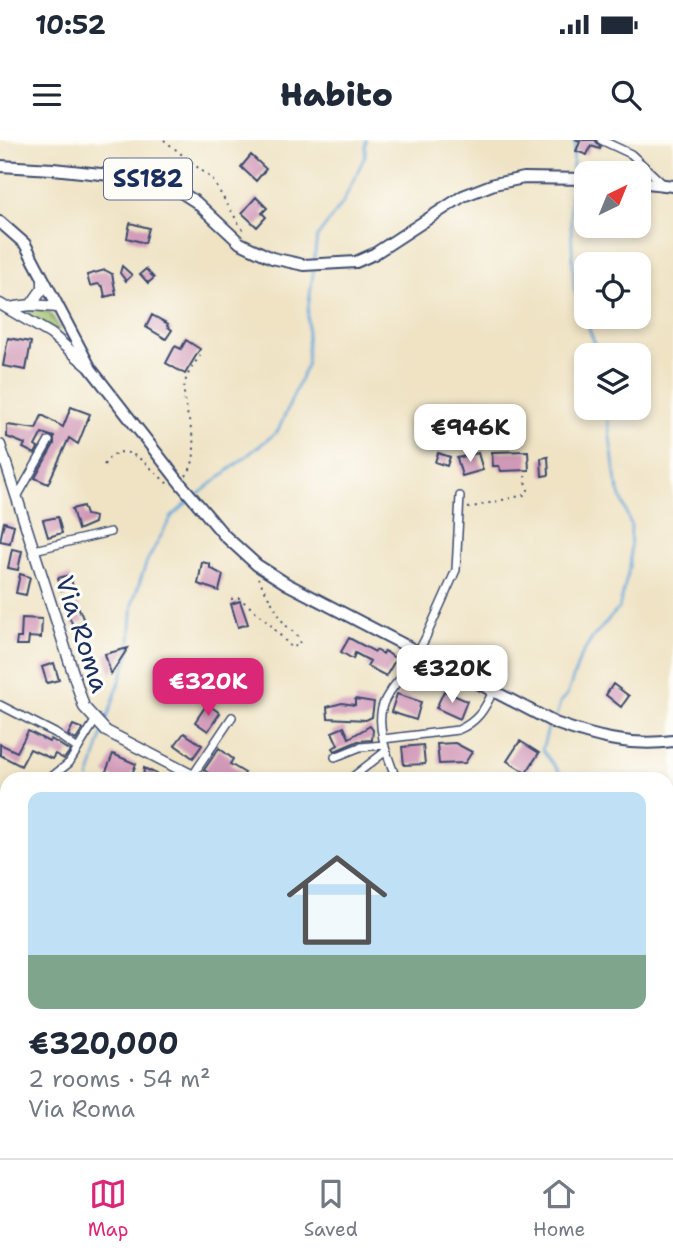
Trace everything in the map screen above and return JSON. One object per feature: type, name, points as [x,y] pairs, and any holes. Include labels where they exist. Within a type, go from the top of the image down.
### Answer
[{"type":"main road","name":"SS182","points":[[0,166],[148,179],[176,189],[196,202],[240,243],[272,258],[304,265],[356,262],[374,254],[463,196],[494,184],[524,178],[574,179]]},
{"type":"main road","points":[[0,222],[24,244],[43,275],[91,369],[224,535],[257,565],[287,584],[555,723],[593,737],[632,744],[673,741]]},
{"type":"street","points":[[601,140],[631,154],[668,185]]},
{"type":"street","points":[[31,305],[43,288],[43,275]]},
{"type":"street","points":[[4,306],[58,307]]},
{"type":"street","points":[[4,306],[51,334],[91,369]]},
{"type":"street","points":[[51,334],[70,330]]},
{"type":"street","points":[[17,497],[49,441]]},
{"type":"street","name":"Via Roma","points":[[0,445],[84,707],[100,726]]},
{"type":"street","points":[[394,772],[384,745],[381,721],[387,693],[411,665],[456,570],[460,496]]},
{"type":"street","points":[[34,550],[110,533]]},
{"type":"street","points":[[335,757],[360,747],[384,745],[458,730],[480,716],[493,691]]},
{"type":"street","points":[[0,705],[55,733],[78,749]]},
{"type":"street","points":[[199,772],[232,717]]},
{"type":"street","points":[[58,772],[69,763],[100,726],[187,772]]},
{"type":"street","points":[[357,772],[384,745]]},
{"type":"path","points":[[163,140],[212,179],[245,235]]},
{"type":"path","points":[[104,465],[112,454],[121,451],[133,454],[172,486],[180,483],[189,473],[194,454],[184,391],[189,371],[203,352]]},
{"type":"path","points":[[460,509],[524,495],[528,490],[525,476]]},
{"type":"path","points":[[231,599],[239,598],[251,607],[292,648],[300,644],[298,636],[284,624],[258,579],[254,570],[257,565]]},
{"type":"green space","points":[[39,308],[49,312],[60,329],[50,332],[19,312]]},
{"type":"building","points":[[577,140],[595,140],[601,147],[591,146],[587,155],[576,151],[580,142]]},
{"type":"building","points":[[251,155],[266,169],[256,181],[241,167]]},
{"type":"building","points":[[256,197],[267,208],[262,213],[266,217],[257,227],[242,213]]},
{"type":"building","points":[[130,223],[149,228],[145,243],[127,238]]},
{"type":"building","points":[[122,266],[132,275],[126,281],[120,273]]},
{"type":"building","points":[[146,269],[154,278],[148,283],[140,274]]},
{"type":"building","points":[[105,270],[112,274],[116,294],[105,297],[103,287],[98,284],[90,286],[87,275]]},
{"type":"building","points":[[152,315],[168,324],[172,330],[166,339],[146,327]]},
{"type":"building","points":[[8,338],[31,342],[26,370],[3,366]]},
{"type":"building","points":[[186,340],[200,349],[185,374],[166,363],[175,346],[181,349]]},
{"type":"building","points":[[71,407],[90,414],[78,444],[69,438],[48,484],[35,478],[54,444],[54,437],[42,433],[35,446],[38,448],[35,454],[23,448],[25,444],[7,437],[7,425],[36,429],[42,415],[63,427]]},
{"type":"building","points":[[528,451],[529,470],[501,471],[499,466],[493,466],[492,452]]},
{"type":"building","points":[[438,453],[450,457],[447,466],[435,462]]},
{"type":"building","points":[[478,453],[483,470],[462,476],[457,458]]},
{"type":"building","points":[[548,457],[549,475],[542,476],[541,458]]},
{"type":"building","points":[[83,506],[86,515],[95,517],[94,523],[78,530],[72,509]]},
{"type":"building","points":[[58,517],[62,533],[48,537],[43,520]]},
{"type":"building","points":[[4,522],[14,525],[10,543],[0,541]]},
{"type":"building","points":[[12,549],[22,551],[18,570],[8,568]]},
{"type":"building","points":[[202,562],[210,564],[210,568],[223,575],[219,591],[198,584]]},
{"type":"building","points":[[20,574],[30,577],[26,595],[16,593]]},
{"type":"building","points":[[70,575],[73,587],[61,590],[58,578]]},
{"type":"building","points":[[76,601],[84,621],[73,626],[65,606]]},
{"type":"building","points":[[240,601],[248,624],[238,627],[231,604]]},
{"type":"building","points":[[22,618],[42,619],[41,638],[29,637],[28,645],[16,645],[17,638],[21,638]]},
{"type":"building","points":[[349,638],[375,652],[376,650],[383,654],[385,651],[396,659],[386,676],[367,666],[370,661],[355,653],[353,659],[341,652]]},
{"type":"building","points":[[128,648],[111,674],[105,654]]},
{"type":"building","points":[[54,663],[59,680],[47,683],[42,667]]},
{"type":"building","points":[[613,684],[629,696],[621,707],[606,695]]},
{"type":"building","points":[[444,691],[467,701],[460,719],[436,708]]},
{"type":"building","points":[[397,694],[421,702],[416,720],[391,712]]},
{"type":"building","points":[[355,699],[374,702],[372,717],[366,720],[328,718],[327,707],[342,703],[355,705]]},
{"type":"building","points":[[207,704],[220,713],[208,731],[195,722]]},
{"type":"building","points":[[73,725],[83,729],[76,740],[68,735]]},
{"type":"building","points":[[370,726],[373,730],[372,740],[358,741],[335,751],[333,748],[338,745],[332,732],[344,727],[349,738]]},
{"type":"building","points":[[28,731],[49,742],[51,739],[70,751],[64,759],[55,754],[52,759],[30,749],[21,766],[0,755],[0,744],[17,752]]},
{"type":"building","points":[[184,733],[202,745],[193,758],[175,745]]},
{"type":"building","points":[[520,741],[539,753],[527,772],[507,761]]},
{"type":"building","points":[[455,743],[472,752],[465,763],[439,764],[437,744]]},
{"type":"building","points":[[423,745],[425,764],[404,765],[402,747]]},
{"type":"building","points":[[219,748],[233,759],[230,764],[243,772],[207,772],[204,770]]},
{"type":"building","points":[[113,754],[136,764],[133,772],[106,772]]},
{"type":"waterway","points":[[314,260],[317,237],[342,204],[365,156],[366,140]]},
{"type":"waterway","points":[[572,175],[575,140]]},
{"type":"waterway","points":[[572,181],[570,204],[574,289],[594,343]]},
{"type":"waterway","points":[[195,497],[278,431],[307,364],[308,309],[314,267]]},
{"type":"waterway","points":[[556,716],[560,703],[567,695],[580,658],[593,637],[619,608],[630,565],[631,526],[616,482],[608,420]]},
{"type":"waterway","points":[[105,725],[129,654],[133,602],[147,561],[172,516],[190,501]]},
{"type":"waterway","points":[[548,728],[542,750],[559,772]]},
{"type":"waterway","points":[[91,772],[103,732]]}]
